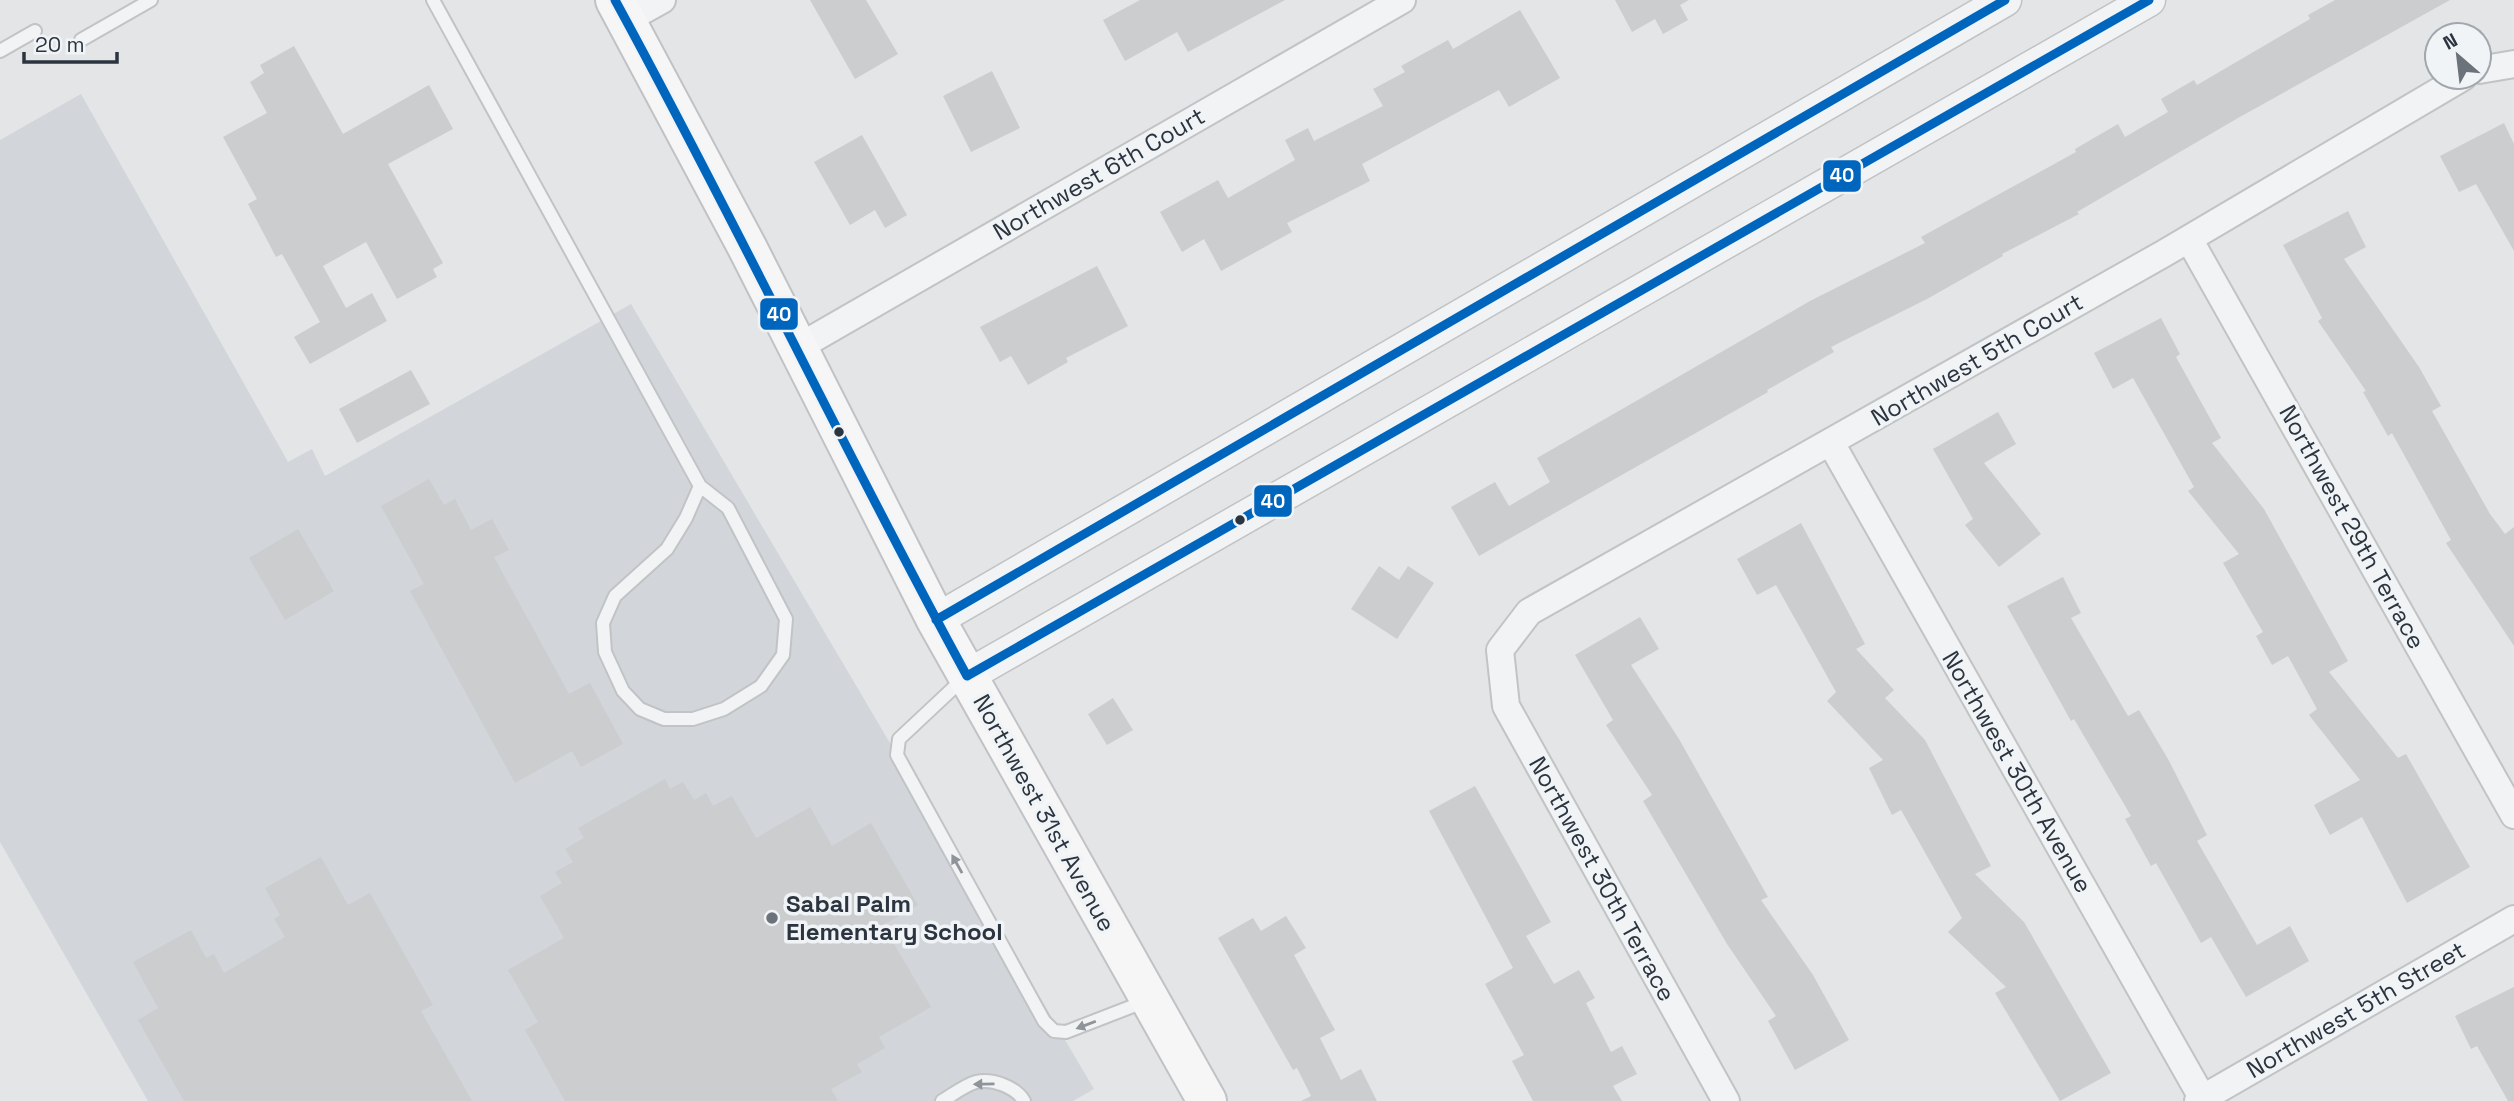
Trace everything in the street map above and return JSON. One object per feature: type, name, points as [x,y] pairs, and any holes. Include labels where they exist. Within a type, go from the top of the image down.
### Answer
[{"type":"main road","name":"Northwest 31st Avenue","points":[[620,10],[936,620],[1150,1000],[1202,1099]]},
{"type":"street","points":[[620,10],[662,0]]},
{"type":"street","name":"Northwest 6th Court","points":[[797,348],[1402,0]]},
{"type":"street","points":[[936,620],[2005,0]]},
{"type":"street","points":[[967,676],[2149,0]]},
{"type":"street","points":[[2493,68],[2514,65]]},
{"type":"street","name":"Northwest 5th Court","points":[[1500,650],[1529,612],[2189,239],[2439,91]]},
{"type":"street","name":"Northwest 29th Terrace","points":[[2189,239],[2514,815]]},
{"type":"street","name":"Northwest 30th Avenue","points":[[1831,443],[2201,1100]]},
{"type":"street","name":"Northwest 30th Terrace","points":[[1500,650],[1506,706],[1726,1101]]},
{"type":"street","name":"Northwest 5th Street","points":[[2201,1100],[2514,919]]},
{"type":"lane","points":[[81,40],[151,0]]},
{"type":"lane","points":[[433,0],[699,486],[728,508],[786,618],[783,655],[761,686],[724,709],[693,719],[664,719],[640,709],[623,691],[605,652],[603,623],[615,596],[667,549],[686,518],[699,486]]},
{"type":"lane","points":[[0,51],[35,31]]},
{"type":"lane","points":[[967,676],[899,739],[897,755],[1044,1021],[1054,1031],[1066,1032],[1150,1000]]},
{"type":"lane","points":[[942,1101],[976,1082],[1002,1084],[1020,1093],[1024,1101]]},
{"type":"shaded area","points":[[81,94],[288,462],[312,449],[325,476],[631,304],[1094,1089],[1073,1101],[148,1101],[0,842],[0,140]]},
{"type":"building","points":[[810,0],[866,0],[898,54],[855,79]]},
{"type":"building","points":[[1140,0],[1285,0],[1188,52],[1177,32],[1125,61],[1103,20]]},
{"type":"building","points":[[1615,0],[1689,0],[1680,5],[1688,20],[1663,34],[1655,19],[1632,32]]},
{"type":"building","points":[[2335,0],[2450,0],[2238,118],[2077,212],[2079,214],[2002,254],[2003,256],[1927,299],[1831,347],[1834,352],[1767,390],[1768,392],[1479,556],[1451,507],[1495,482],[1509,506],[1550,482],[1537,458],[1810,301],[1925,243],[1921,237],[2076,152],[2075,149],[2118,124],[2125,137],[2168,112],[2161,99],[2194,80],[2197,85],[2310,19],[2308,15]]},
{"type":"building","points":[[1520,10],[1560,78],[1509,107],[1499,90],[1362,164],[1370,181],[1287,223],[1292,232],[1221,271],[1204,239],[1182,252],[1160,212],[1218,180],[1228,198],[1295,160],[1285,140],[1308,128],[1314,141],[1383,106],[1373,89],[1405,72],[1401,66],[1448,40],[1453,49]]},
{"type":"building","points":[[294,46],[343,134],[429,85],[453,129],[388,164],[443,263],[433,269],[437,277],[397,299],[366,242],[323,266],[346,308],[372,293],[387,321],[310,364],[294,337],[320,322],[282,254],[276,257],[248,204],[257,199],[223,137],[267,113],[250,82],[264,73],[260,65]]},
{"type":"building","points":[[992,71],[1020,128],[971,152],[943,96]]},
{"type":"building","points":[[2504,123],[2514,144],[2514,251],[2476,184],[2459,192],[2440,156]]},
{"type":"building","points":[[862,135],[907,215],[885,228],[875,210],[850,225],[814,162]]},
{"type":"building","points":[[2348,211],[2366,247],[2344,259],[2419,367],[2441,406],[2432,411],[2490,514],[2505,534],[2514,527],[2514,646],[2446,543],[2451,540],[2392,433],[2388,436],[2363,392],[2366,391],[2318,321],[2322,318],[2283,245]]},
{"type":"building","points":[[1097,266],[1128,326],[1066,358],[1068,362],[1028,385],[1011,356],[1000,362],[980,327]]},
{"type":"building","points":[[2161,318],[2180,354],[2176,357],[2221,438],[2212,443],[2264,509],[2348,661],[2329,672],[2398,758],[2406,754],[2470,867],[2407,903],[2362,817],[2330,835],[2314,805],[2360,780],[2309,715],[2317,709],[2288,656],[2272,665],[2256,636],[2263,632],[2223,563],[2239,554],[2188,491],[2194,487],[2133,378],[2113,389],[2094,353]]},
{"type":"building","points":[[411,370],[430,404],[357,443],[339,409]]},
{"type":"building","points":[[1998,412],[2016,444],[1984,463],[2041,534],[1999,567],[1965,525],[1973,519],[1933,449]]},
{"type":"building","points":[[429,479],[444,505],[455,499],[471,530],[492,519],[509,550],[494,557],[569,694],[590,683],[623,744],[581,767],[572,751],[515,783],[410,591],[424,584],[381,506]]},
{"type":"building","points":[[1801,523],[1865,644],[1856,649],[1894,690],[1885,698],[1925,740],[1991,866],[1975,874],[2024,922],[2111,1073],[2060,1101],[1995,993],[2006,987],[1948,932],[1962,918],[1901,810],[1892,815],[1869,768],[1883,760],[1827,701],[1836,692],[1776,585],[1757,595],[1737,559]]},
{"type":"building","points":[[298,529],[334,591],[285,620],[249,558]]},
{"type":"building","points":[[1379,566],[1399,580],[1408,566],[1434,583],[1397,639],[1351,609]]},
{"type":"building","points":[[2063,577],[2081,613],[2071,618],[2128,716],[2139,710],[2168,759],[2207,835],[2197,841],[2257,945],[2290,926],[2309,961],[2246,997],[2211,937],[2201,943],[2156,863],[2151,866],[2125,819],[2131,816],[2074,719],[2071,721],[2007,606]]},
{"type":"building","points":[[1640,617],[1659,649],[1631,665],[1679,739],[1768,897],[1761,900],[1813,975],[1849,1040],[1795,1070],[1768,1021],[1776,1016],[1727,944],[1643,801],[1652,795],[1606,725],[1613,720],[1575,655]]},
{"type":"building","points":[[1113,698],[1133,730],[1107,745],[1088,714]]},
{"type":"building","points":[[665,779],[670,789],[683,782],[694,800],[706,793],[713,806],[732,796],[756,838],[810,807],[832,846],[871,823],[918,905],[883,925],[931,1007],[879,1037],[885,1048],[857,1064],[862,1072],[831,1089],[838,1101],[565,1101],[525,1030],[538,1022],[508,970],[564,938],[540,896],[562,883],[555,872],[573,862],[565,849],[584,838],[578,828]]},
{"type":"building","points":[[1475,786],[1551,922],[1526,936],[1554,984],[1579,970],[1595,998],[1586,1003],[1611,1052],[1622,1046],[1637,1074],[1613,1086],[1622,1101],[1533,1101],[1512,1061],[1524,1055],[1485,984],[1513,968],[1429,811]]},
{"type":"building","points":[[321,857],[348,905],[370,893],[433,1005],[421,1011],[472,1101],[184,1101],[138,1020],[158,1008],[133,962],[191,930],[206,958],[214,954],[224,973],[285,937],[274,919],[280,915],[265,888]]},
{"type":"building","points":[[1286,916],[1306,948],[1294,955],[1335,1030],[1320,1038],[1341,1080],[1361,1069],[1377,1101],[1301,1101],[1311,1096],[1297,1068],[1293,1070],[1218,938],[1253,918],[1261,931]]},
{"type":"building","points":[[2514,987],[2514,1101],[2508,1101],[2477,1046],[2471,1049],[2455,1016]]},
{"type":"transit line","name":"40","points":[[615,0],[967,676],[2149,0]]},
{"type":"transit line","name":"40","points":[[936,620],[2005,0]]},
{"type":"place","name":"Sabal Palm Elementary School","points":[[772,918]]}]
